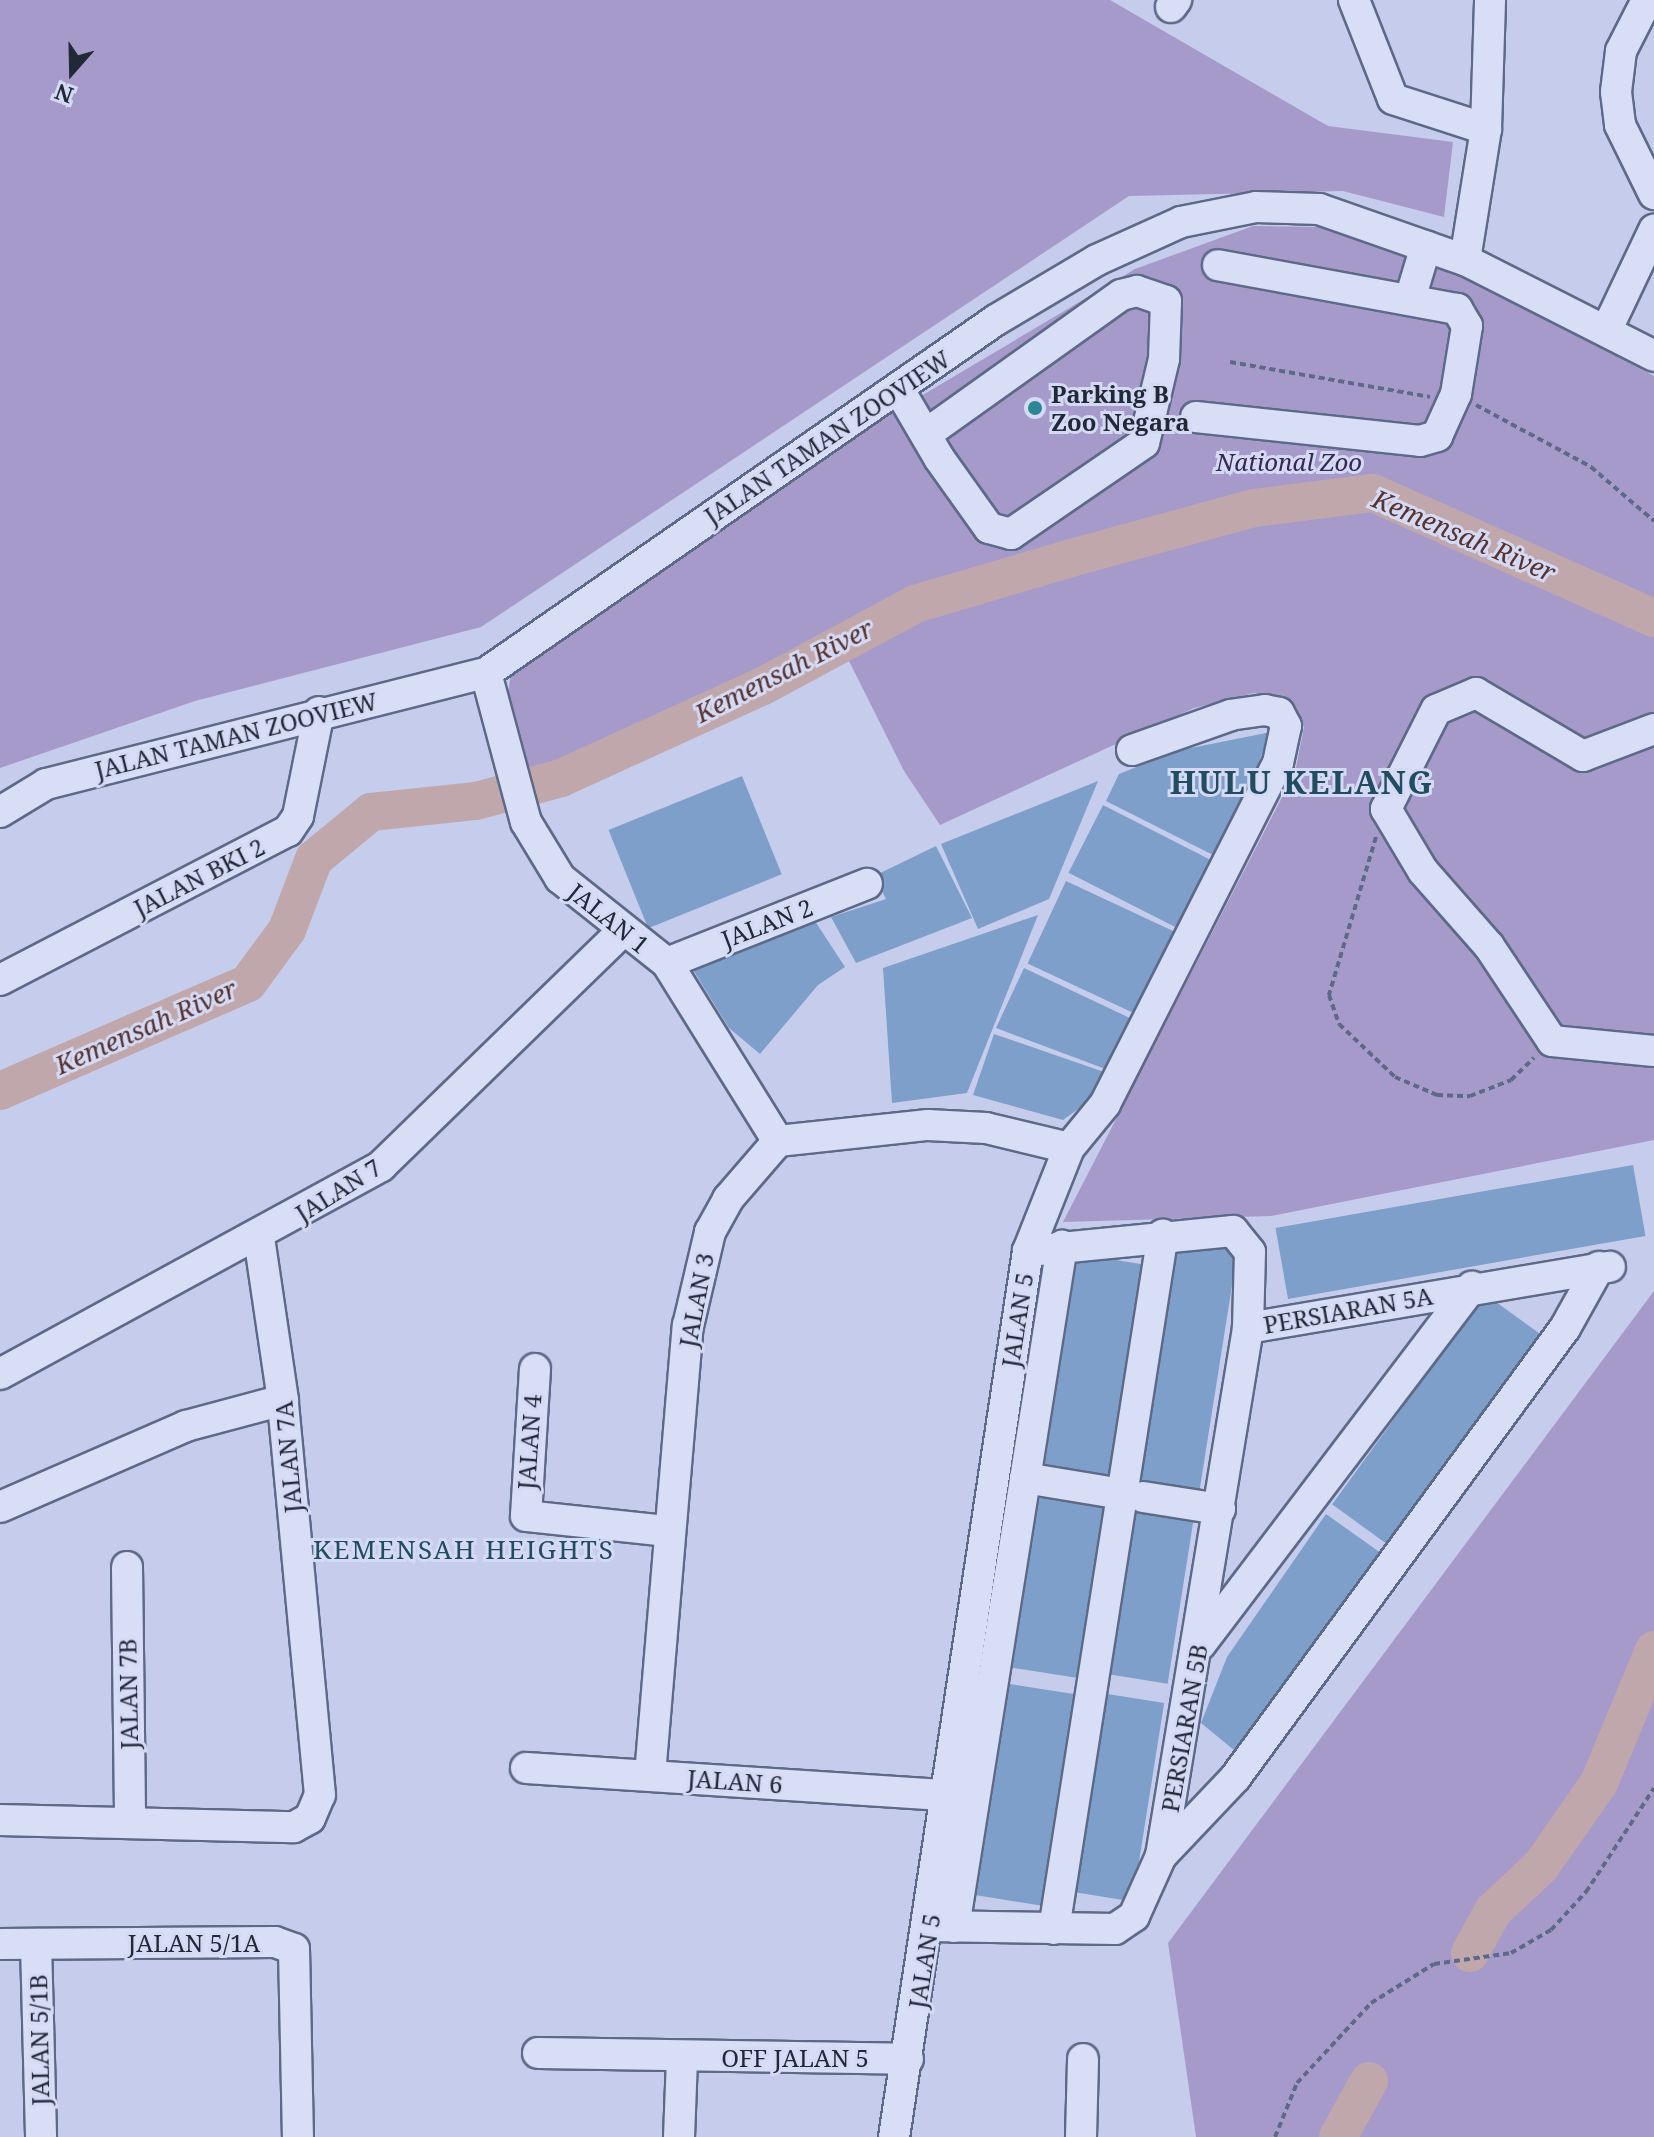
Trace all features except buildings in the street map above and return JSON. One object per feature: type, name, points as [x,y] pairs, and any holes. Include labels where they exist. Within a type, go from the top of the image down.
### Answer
[{"type":"street","points":[[1354,0],[1393,99],[1486,129]]},
{"type":"street","points":[[1465,260],[1486,129],[1490,0]]},
{"type":"street","points":[[1647,0],[1621,51],[1616,92],[1620,125],[1654,194]]},
{"type":"street","name":"JALAN TAMAN ZOOVIEW","points":[[0,812],[46,784],[319,712],[486,673],[898,388],[1097,260],[1181,222],[1256,207],[1319,209],[1465,260],[1607,329],[1654,356]]},
{"type":"street","points":[[1607,329],[1654,230]]},
{"type":"street","points":[[1410,299],[1426,246]]},
{"type":"street","points":[[1196,417],[1378,438],[1437,436],[1456,394],[1465,315],[1410,299],[1218,265]]},
{"type":"street","points":[[898,388],[926,434],[989,528],[1011,534],[1144,443],[1164,359],[1166,301],[1137,291],[1121,295],[926,434]]},
{"type":"street","name":"JALAN 1","points":[[486,673],[503,757],[526,822],[560,878],[622,932],[667,963],[778,1141]]},
{"type":"street","points":[[1654,729],[1583,756],[1476,693],[1436,710],[1386,809],[1423,871],[1489,946],[1552,1041],[1654,1051]]},
{"type":"street","name":"JALAN 5","points":[[942,1927],[943,1795],[1028,1251],[1069,1148],[1105,1104],[1278,763],[1286,726],[1279,713],[1265,710],[1231,715],[1132,750]]},
{"type":"street","name":"JALAN BKI 2","points":[[0,980],[288,831],[298,816],[319,712]]},
{"type":"street","name":"JALAN 2","points":[[667,963],[867,884]]},
{"type":"street","name":"JALAN 7","points":[[0,1374],[259,1238],[381,1166],[622,932]]},
{"type":"street","points":[[778,1141],[928,1125],[986,1128],[1069,1148]]},
{"type":"street","name":"JALAN 3","points":[[650,1775],[667,1531],[698,1273],[728,1199],[778,1141]]},
{"type":"street","name":"PERSIARAN 5A","points":[[1028,1251],[1220,1227],[1245,1238],[1248,1328],[1472,1287],[1604,1267],[1565,1328],[1235,1778],[1161,1856]]},
{"type":"street","points":[[1054,1929],[1132,1495],[1163,1234]]},
{"type":"street","name":"JALAN 7A","points":[[130,1820],[294,1827],[310,1818],[320,1795],[283,1400],[259,1238]]},
{"type":"street","name":"JALAN 5","points":[[894,2137],[908,2059],[942,1927],[1025,1478],[1062,1246]]},
{"type":"street","name":"PERSIARAN 5A","points":[[1199,1648],[1472,1287]]},
{"type":"street","name":"PERSIARAN 5B","points":[[942,1927],[1115,1929],[1134,1916],[1161,1856],[1199,1648],[1248,1328]]},
{"type":"street","name":"JALAN 4","points":[[535,1369],[526,1516],[667,1531]]},
{"type":"street","points":[[0,1507],[186,1426],[283,1400]]},
{"type":"street","points":[[1025,1478],[1220,1509]]},
{"type":"street","name":"JALAN 7B","points":[[127,1567],[130,1820]]},
{"type":"street","name":"JALAN 6","points":[[526,1768],[943,1795]]},
{"type":"street","points":[[0,1820],[130,1820]]},
{"type":"street","name":"JALAN 5/1A","points":[[0,1944],[275,1942],[294,1949],[298,2137]]},
{"type":"street","name":"JALAN 5/1B","points":[[36,1944],[41,2137]]},
{"type":"street","name":"OFF JALAN 5","points":[[538,2053],[682,2058],[908,2059]]},
{"type":"street","points":[[679,2137],[682,2058]]},
{"type":"street","points":[[1081,2137],[1083,2059]]},
{"type":"path","points":[[1386,809],[1329,995],[1339,1024],[1395,1077],[1437,1095],[1470,1096],[1511,1080],[1552,1041]]},
{"type":"path","points":[[1275,2137],[1297,2083],[1371,2003],[1434,1964],[1511,1953],[1551,1930],[1586,1892],[1654,1788]]},
{"type":"green space","points":[[0,0],[1110,0],[1328,126],[1453,142],[1444,217],[1343,191],[1129,196],[481,627],[195,701],[0,768]]},
{"type":"green space","name":"National Zoo","points":[[1253,226],[1323,227],[1469,279],[1654,376],[1654,1140],[1271,1216],[1063,1222],[1295,772],[1304,727],[1292,706],[1254,693],[1194,708],[940,825],[904,771],[836,635],[644,745],[537,792],[507,701],[511,673],[894,412],[1135,269]]},
{"type":"green space","points":[[1654,1291],[1654,2137],[1196,2137],[1168,1943]]},
{"type":"waterway","name":"Kemensah River","points":[[0,1091],[248,983],[287,930],[314,859],[371,812],[476,801],[561,778],[763,686],[915,604],[1071,558],[1254,508],[1373,493],[1654,618]]},
{"type":"waterway","points":[[1470,1953],[1493,1911],[1541,1866],[1599,1783],[1654,1650]]},
{"type":"waterway","points":[[1338,2137],[1369,2081]]},
{"type":"place","name":"Parking B Zoo Negara","points":[[1035,408]]},
{"type":"district","name":"HULU KELANG","points":[[1302,782]]},
{"type":"district","name":"KEMENSAH HEIGHTS","points":[[464,1550]]}]
